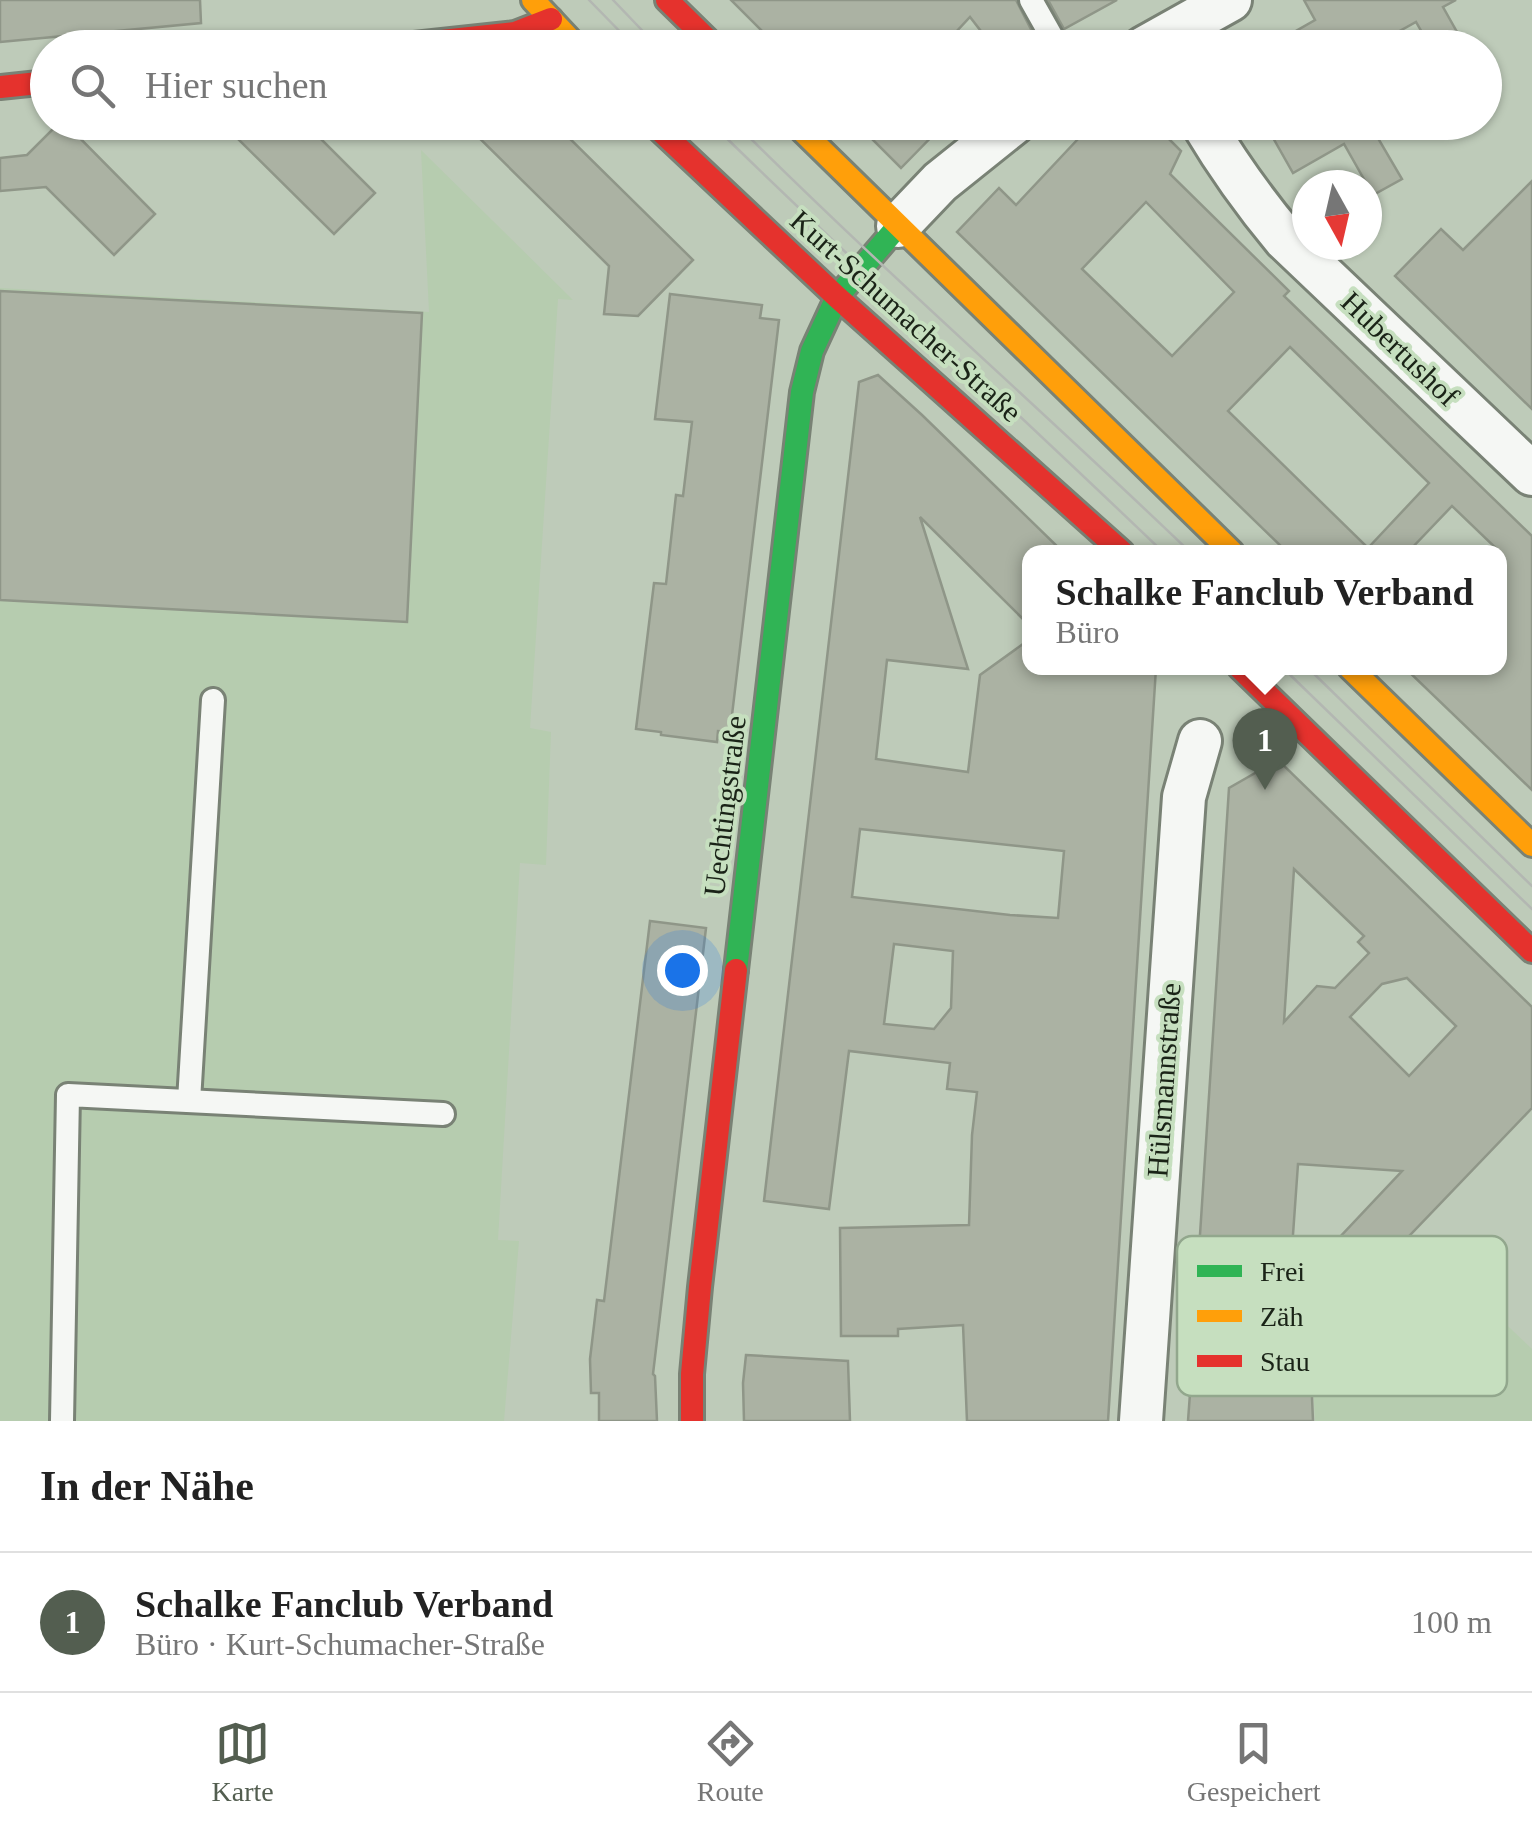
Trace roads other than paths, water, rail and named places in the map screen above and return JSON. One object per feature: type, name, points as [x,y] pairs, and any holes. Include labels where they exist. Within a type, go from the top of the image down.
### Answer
[{"type":"main road","points":[[533,0],[561,30]]},
{"type":"main road","points":[[667,0],[698,30]]},
{"type":"main road","points":[[522,30],[550,19]]},
{"type":"main road","points":[[0,86],[30,84]]},
{"type":"main road","name":"Kurt-Schumacher-Straße","points":[[670,140],[837,297],[1114,545]]},
{"type":"main road","name":"Kurt-Schumacher-Straße","points":[[811,140],[1225,545]]},
{"type":"main road","name":"Uechtingstraße","points":[[692,1421],[700,1287],[802,392],[812,351],[837,297],[898,226]]},
{"type":"main road","points":[[1247,675],[1532,951]]},
{"type":"main road","points":[[1357,675],[1532,845]]},
{"type":"street","points":[[1178,30],[1230,0]]},
{"type":"street","points":[[898,226],[940,182],[992,140]]},
{"type":"street","name":"Hubertushof","points":[[1212,140],[1285,239],[1532,474]]},
{"type":"street","name":"Hülsmannstraße","points":[[1141,1421],[1184,797],[1200,742]]},
{"type":"lane","points":[[1031,0],[1048,30]]},
{"type":"lane","points":[[190,1101],[213,700]]},
{"type":"lane","points":[[62,1421],[68,1094],[444,1114]]},
{"type":"tram line","points":[[589,0],[618,30]]},
{"type":"tram line","points":[[613,0],[642,30]]},
{"type":"tram line","points":[[729,140],[1156,545]]},
{"type":"tram line","points":[[752,140],[1182,545]]},
{"type":"tram line","points":[[1290,675],[1532,909]]},
{"type":"tram line","points":[[1315,675],[1532,886]]},
{"type":"place","name":"Schalke Fanclub Verband","points":[[1265,790]]}]
